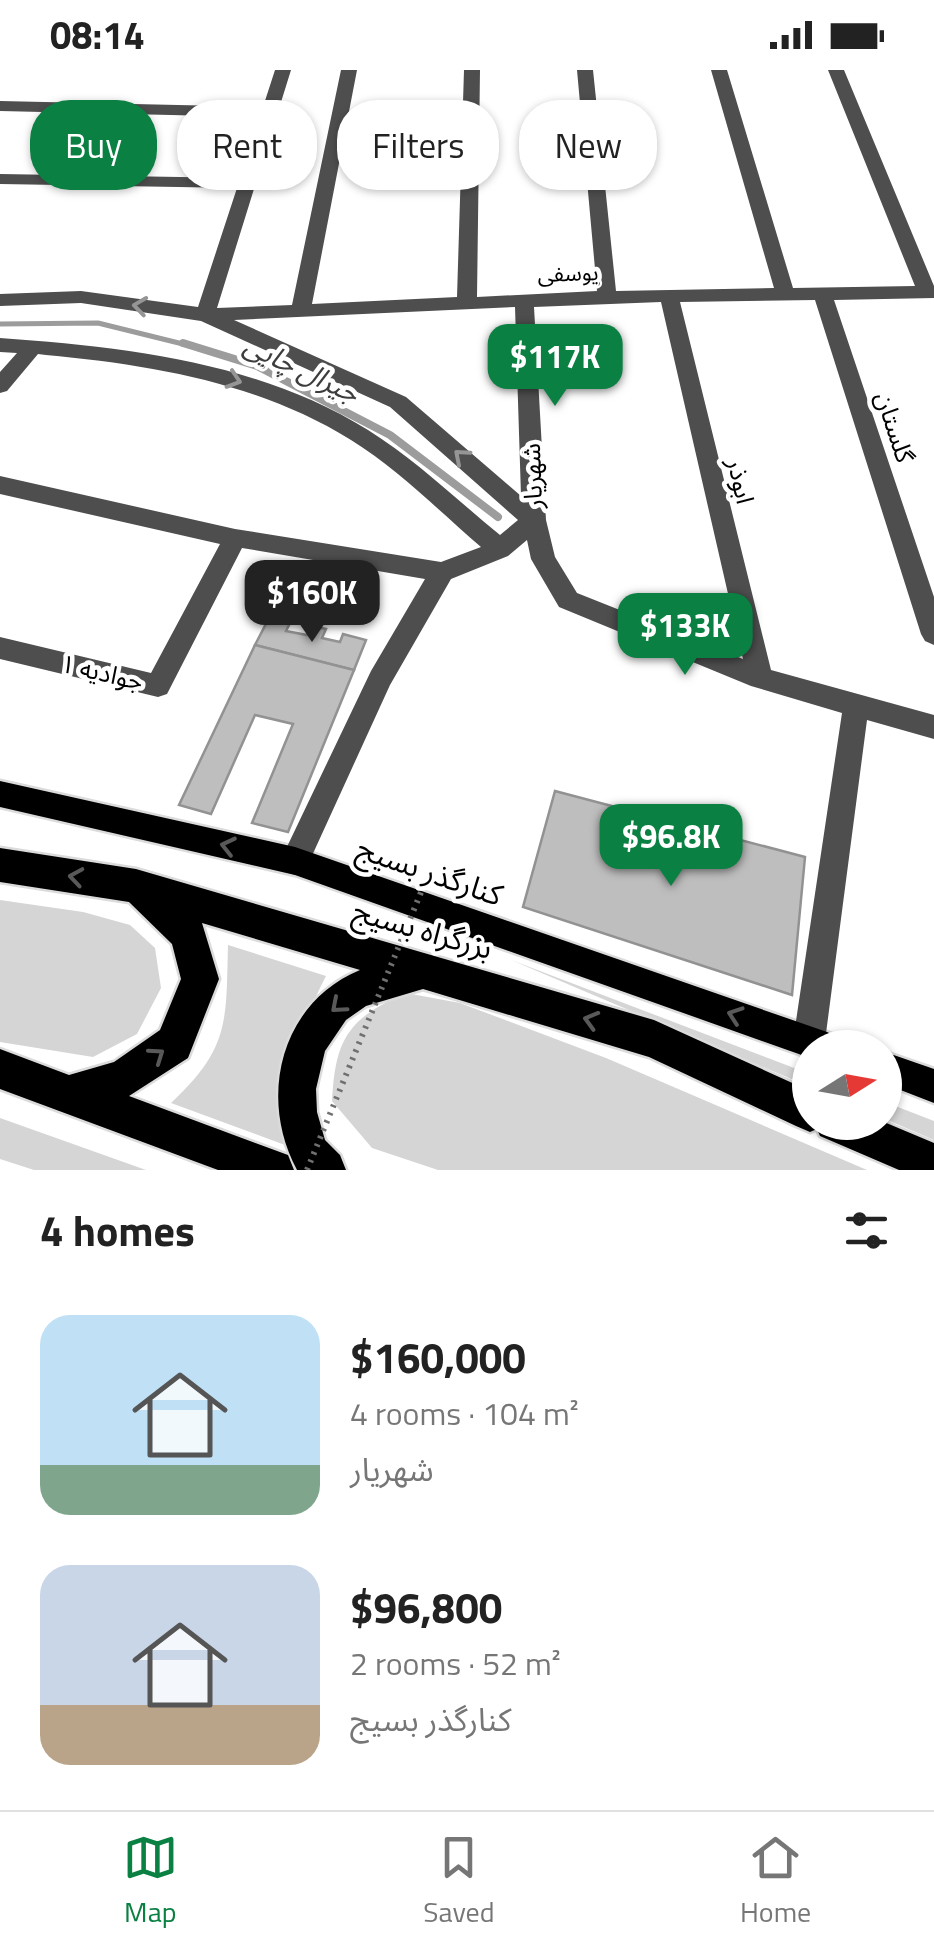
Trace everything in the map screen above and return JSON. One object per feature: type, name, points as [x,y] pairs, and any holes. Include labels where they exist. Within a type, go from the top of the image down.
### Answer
[{"type":"highway","name":"بزرگراه بسیج","points":[[0,866],[136,886],[654,1039],[792,1104]]},
{"type":"highway","points":[[70,1094],[123,1080],[174,1044],[200,979],[188,934],[136,886]]},
{"type":"highway","points":[[325,1170],[306,1145],[295,1114],[299,1070],[312,1038],[331,1008],[373,981],[426,971]]},
{"type":"highway","points":[[0,1069],[273,1170]]},
{"type":"highway","points":[[877,1140],[934,1164]]},
{"type":"main road","name":"کنارگذر بسیج","points":[[0,794],[294,861],[792,1035]]},
{"type":"main road","points":[[902,1074],[934,1086]]},
{"type":"street","points":[[272,100],[283,70]]},
{"type":"street","points":[[301,308],[349,70]]},
{"type":"street","points":[[467,304],[472,70]]},
{"type":"street","points":[[585,70],[608,297]]},
{"type":"street","points":[[719,70],[785,294]]},
{"type":"street","points":[[836,70],[931,292]]},
{"type":"street","points":[[0,106],[177,110]]},
{"type":"street","points":[[0,179],[177,183]]},
{"type":"street","points":[[205,315],[244,190]]},
{"type":"street","name":"یوسفی","points":[[205,315],[608,297],[931,292]]},
{"type":"street","name":"گلستان","points":[[822,293],[934,634]]},
{"type":"street","name":"ابوذر","points":[[669,297],[760,678]]},
{"type":"street","points":[[0,300],[81,298],[205,315],[398,402],[534,520],[543,559],[568,600],[760,678],[934,727]]},
{"type":"street","name":"شهریار","points":[[442,572],[500,549],[534,520],[524,300]]},
{"type":"street","points":[[0,344],[136,356],[237,380],[298,404],[360,435],[500,549]]},
{"type":"street","points":[[0,386],[33,346]]},
{"type":"street","points":[[0,485],[236,538],[442,572],[380,679],[294,861]]},
{"type":"street","name":"جوادیه ۱","points":[[0,648],[158,686],[236,538]]},
{"type":"street","points":[[820,1030],[856,706]]},
{"type":"path","points":[[307,1170],[424,885]]},
{"type":"shaded area","points":[[0,900],[83,912],[130,925],[155,948],[161,988],[137,1034],[93,1057],[0,1042]]},
{"type":"shaded area","points":[[228,945],[326,976],[294,1058],[286,1102],[285,1145],[171,1103],[205,1066],[221,1032]]},
{"type":"shaded area","points":[[511,960],[792,1067],[792,1079]]},
{"type":"shaded area","points":[[406,993],[460,1003],[606,1058],[867,1170],[438,1170],[372,1148],[332,1101],[334,1079],[349,1033],[387,1002]]},
{"type":"shaded area","points":[[902,1109],[934,1121],[934,1140],[902,1126]]},
{"type":"shaded area","points":[[0,1118],[146,1170],[34,1170],[0,1159]]},
{"type":"building","points":[[269,618],[290,623],[286,631],[307,635],[311,626],[326,629],[322,638],[340,642],[343,634],[366,640],[354,670],[255,645]]},
{"type":"building","points":[[255,645],[354,670],[288,832],[252,823],[293,724],[255,715],[211,814],[179,805]]},
{"type":"building","points":[[555,791],[805,857],[792,995],[523,907]]},
{"type":"waterway","name":"جیرال چایی","points":[[0,324],[98,323],[191,346]]},
{"type":"waterway","name":"جیرال چایی","points":[[183,343],[257,366],[390,435],[498,517]]}]
